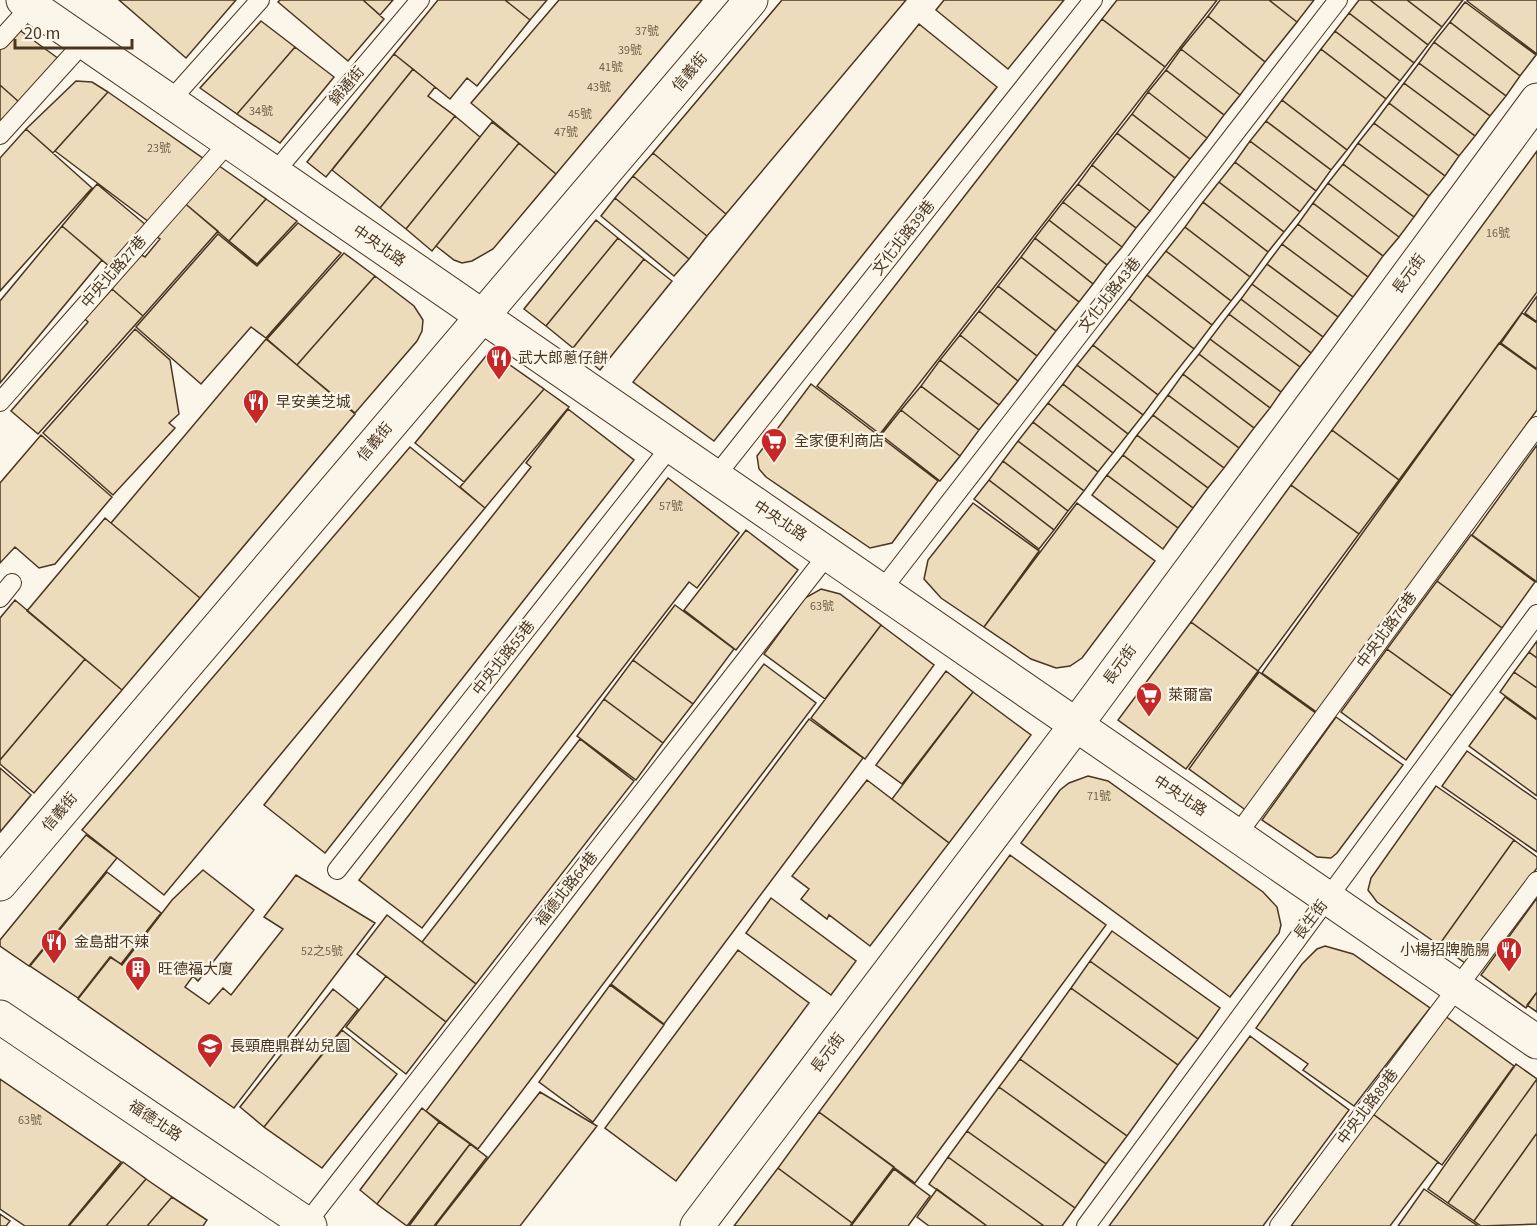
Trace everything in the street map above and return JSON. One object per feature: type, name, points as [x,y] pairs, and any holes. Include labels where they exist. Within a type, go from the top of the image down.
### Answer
[{"type":"street","name":"信義街","points":[[0,885],[751,0]]},
{"type":"street","name":"中央北路","points":[[27,3],[1537,1042]]},
{"type":"street","name":"長元街","points":[[697,1226],[1076,725],[1537,100]]},
{"type":"street","name":"福德北路","points":[[0,1017],[308,1225]]},
{"type":"lane","points":[[170,101],[260,0]]},
{"type":"lane","name":"錦通街","points":[[274,173],[420,0]]},
{"type":"lane","name":"文化北路39巷","points":[[716,477],[1093,0]]},
{"type":"lane","name":"文化北路43巷","points":[[881,591],[1338,0]]},
{"type":"lane","points":[[0,40],[27,3]]},
{"type":"lane","points":[[0,135],[84,42]]},
{"type":"lane","name":"中央北路27巷","points":[[0,402],[229,142]]},
{"type":"lane","name":"中央北路76巷","points":[[1237,835],[1537,426]]},
{"type":"lane","name":"中央北路55巷","points":[[337,870],[670,446]]},
{"type":"lane","name":"福德北路64巷","points":[[308,1225],[828,554]]},
{"type":"lane","points":[[0,598],[12,583]]},
{"type":"lane","name":"長生街","points":[[1086,1226],[1537,614]]},
{"type":"lane","name":"中央北路89巷","points":[[1279,1226],[1537,881]]},
{"type":"building","points":[[119,0],[236,0],[186,58]]},
{"type":"building","points":[[280,0],[363,0],[384,19],[348,61],[278,2]]},
{"type":"building","points":[[363,0],[393,0],[380,15]]},
{"type":"building","points":[[438,0],[505,0],[530,20],[477,86],[467,78],[450,99],[394,54]]},
{"type":"building","points":[[505,0],[547,0],[530,20]]},
{"type":"building","points":[[559,0],[702,0],[556,174],[471,103]]},
{"type":"building","points":[[782,0],[906,0],[726,214],[653,153]]},
{"type":"building","points":[[944,0],[1064,0],[1008,69],[936,10]]},
{"type":"building","points":[[1117,0],[1217,0],[1165,67],[1102,19]]},
{"type":"building","points":[[1220,0],[1269,0],[1297,22],[1265,62],[1208,16]]},
{"type":"building","points":[[1269,0],[1314,0],[1297,22]]},
{"type":"building","points":[[1359,0],[1370,0],[1428,45],[1414,63],[1349,13]]},
{"type":"building","points":[[1370,0],[1407,0],[1442,27],[1428,45]]},
{"type":"building","points":[[1407,0],[1463,0],[1442,27]]},
{"type":"building","points":[[1467,0],[1537,0],[1537,54],[1467,1]]},
{"type":"building","points":[[1465,2],[1536,55],[1520,76],[1450,22]]},
{"type":"building","points":[[1349,13],[1414,63],[1400,81],[1335,31]]},
{"type":"building","points":[[1208,16],[1265,62],[1240,95],[1181,49]]},
{"type":"building","points":[[1102,19],[1165,67],[880,434],[817,386]]},
{"type":"building","points":[[261,21],[295,47],[237,114],[200,88]]},
{"type":"building","points":[[1450,22],[1520,76],[1506,96],[1434,42]]},
{"type":"building","points":[[919,24],[997,87],[714,441],[633,382]]},
{"type":"building","points":[[18,29],[59,59],[19,102],[0,85],[0,49]]},
{"type":"building","points":[[1335,31],[1400,81],[1386,99],[1321,49]]},
{"type":"building","points":[[1434,42],[1506,96],[1490,116],[1419,63]]},
{"type":"building","points":[[295,47],[334,77],[280,143],[237,114]]},
{"type":"building","points":[[1181,49],[1240,95],[1224,115],[1166,70]]},
{"type":"building","points":[[1321,49],[1386,99],[1347,150],[1282,100]]},
{"type":"building","points":[[394,54],[413,69],[326,177],[307,162]]},
{"type":"building","points":[[1419,63],[1490,116],[1475,136],[1404,83]]},
{"type":"building","points":[[413,69],[435,87],[428,96],[455,116],[380,208],[332,170]]},
{"type":"building","points":[[1166,70],[1224,115],[1207,138],[1148,92]]},
{"type":"building","points":[[76,81],[92,82],[108,92],[53,153],[26,129]]},
{"type":"building","points":[[1404,83],[1475,136],[1459,156],[1389,103]]},
{"type":"building","points":[[0,85],[19,102],[0,123]]},
{"type":"building","points":[[108,92],[204,159],[149,222],[55,151]]},
{"type":"building","points":[[1148,92],[1207,138],[1190,159],[1132,114]]},
{"type":"building","points":[[1282,100],[1347,150],[1331,170],[1266,121]]},
{"type":"building","points":[[1389,103],[1459,156],[1445,176],[1374,123]]},
{"type":"building","points":[[1132,114],[1190,159],[1175,178],[1117,133]]},
{"type":"building","points":[[455,116],[480,137],[406,229],[380,208]]},
{"type":"building","points":[[1266,121],[1331,170],[1316,191],[1250,141]]},
{"type":"building","points":[[492,122],[519,143],[432,251],[406,229]]},
{"type":"building","points":[[1374,123],[1445,176],[1429,196],[1358,143]]},
{"type":"building","points":[[26,129],[92,188],[0,291],[0,158]]},
{"type":"building","points":[[1117,133],[1175,178],[1150,211],[1092,165]]},
{"type":"building","points":[[1250,141],[1316,191],[1300,212],[1235,162]]},
{"type":"building","points":[[519,143],[556,174],[493,249],[472,261],[462,263],[454,260],[436,246]]},
{"type":"building","points":[[1358,143],[1429,196],[1414,217],[1343,164]]},
{"type":"building","points":[[1537,151],[1537,292],[1399,480],[1332,430]]},
{"type":"building","points":[[653,153],[726,214],[707,236],[633,176]]},
{"type":"building","points":[[1235,162],[1300,212],[1284,232],[1219,182]]},
{"type":"building","points":[[215,163],[266,199],[229,241],[182,201]]},
{"type":"building","points":[[1343,164],[1414,217],[1399,237],[1328,183]]},
{"type":"building","points":[[1092,165],[1150,211],[1136,228],[1078,184]]},
{"type":"building","points":[[633,176],[707,236],[689,259],[615,198]]},
{"type":"building","points":[[1219,182],[1284,232],[1268,252],[1203,202]]},
{"type":"building","points":[[1328,183],[1399,237],[1383,256],[1313,203]]},
{"type":"building","points":[[97,184],[146,225],[110,267],[62,226]]},
{"type":"building","points":[[1078,184],[1136,228],[1122,247],[1063,202]]},
{"type":"building","points":[[615,198],[689,259],[674,276],[601,216]]},
{"type":"building","points":[[266,199],[297,221],[257,264],[229,241]]},
{"type":"building","points":[[182,201],[218,231],[143,316],[112,289],[138,253],[145,257],[160,239],[153,234]]},
{"type":"building","points":[[1063,202],[1122,247],[1107,265],[1049,220]]},
{"type":"building","points":[[1203,202],[1268,252],[1250,277],[1185,227]]},
{"type":"building","points":[[1313,203],[1383,256],[1368,277],[1298,224]]},
{"type":"building","points":[[596,220],[618,238],[546,326],[524,309]]},
{"type":"building","points":[[1049,220],[1107,265],[1093,284],[1035,238]]},
{"type":"building","points":[[298,223],[341,253],[266,338],[251,327],[201,384],[136,327],[218,234],[257,266]]},
{"type":"building","points":[[1298,224],[1368,277],[1353,297],[1282,244]]},
{"type":"building","points":[[62,226],[102,260],[0,383],[0,301]]},
{"type":"building","points":[[1185,227],[1250,277],[1231,301],[1166,251]]},
{"type":"building","points":[[618,238],[644,259],[573,348],[546,326]]},
{"type":"building","points":[[1035,238],[1093,284],[1079,302],[1021,257]]},
{"type":"building","points":[[1282,244],[1353,297],[1338,317],[1267,264]]},
{"type":"building","points":[[1166,251],[1231,301],[1212,325],[1147,275]]},
{"type":"building","points":[[344,253],[375,276],[297,365],[267,339]]},
{"type":"building","points":[[1021,257],[1079,302],[1056,331],[998,286]]},
{"type":"building","points":[[644,259],[672,281],[600,370],[573,348]]},
{"type":"building","points":[[1267,264],[1338,317],[1323,337],[1252,284]]},
{"type":"building","points":[[1147,275],[1212,325],[1194,349],[1129,299]]},
{"type":"building","points":[[375,276],[414,306],[423,320],[422,331],[417,341],[355,413],[297,365]]},
{"type":"building","points":[[1252,284],[1323,337],[1311,353],[1241,299]]},
{"type":"building","points":[[998,286],[1056,331],[1037,356],[979,311]]},
{"type":"building","points":[[112,289],[143,316],[38,434],[11,411],[88,322],[85,319]]},
{"type":"building","points":[[1537,296],[1537,322],[1525,313]]},
{"type":"building","points":[[1129,299],[1194,349],[1158,395],[1093,345]]},
{"type":"building","points":[[1241,299],[1311,353],[1300,367],[1229,314]]},
{"type":"building","points":[[979,311],[1037,356],[1018,381],[960,335]]},
{"type":"building","points":[[1522,313],[1537,323],[1537,369],[1501,343]]},
{"type":"building","points":[[1229,314],[1300,367],[1281,392],[1210,339]]},
{"type":"building","points":[[135,329],[170,360],[179,414],[169,423],[175,428],[113,495],[43,433]]},
{"type":"building","points":[[960,335],[1018,381],[999,405],[940,360]]},
{"type":"building","points":[[266,339],[355,414],[200,598],[111,523]]},
{"type":"building","points":[[1210,339],[1281,392],[1270,408],[1199,354]]},
{"type":"building","points":[[1499,343],[1537,370],[1537,410],[1318,713],[1262,673]]},
{"type":"building","points":[[1093,345],[1158,395],[1143,415],[1077,365]]},
{"type":"building","points":[[490,351],[544,389],[464,482],[415,443]]},
{"type":"building","points":[[1199,354],[1270,408],[1254,428],[1183,374]]},
{"type":"building","points":[[940,360],[999,405],[979,430],[921,386]]},
{"type":"building","points":[[1077,365],[1143,415],[1128,434],[1063,384]]},
{"type":"building","points":[[1183,374],[1254,428],[1239,448],[1168,395]]},
{"type":"building","points":[[811,384],[938,481],[892,543],[870,548],[766,477],[759,469],[757,456]]},
{"type":"building","points":[[1063,384],[1128,434],[1113,453],[1048,403]]},
{"type":"building","points":[[921,386],[979,430],[960,456],[901,410]]},
{"type":"building","points":[[544,389],[569,407],[485,508],[460,487]]},
{"type":"building","points":[[1168,395],[1239,448],[1224,468],[1153,415]]},
{"type":"building","points":[[1048,403],[1113,453],[1098,472],[1033,422]]},
{"type":"building","points":[[568,409],[634,460],[325,853],[264,805],[531,467],[526,463]]},
{"type":"building","points":[[901,410],[960,456],[940,481],[881,435]]},
{"type":"building","points":[[1153,415],[1224,468],[1208,488],[1137,435]]},
{"type":"building","points":[[1033,422],[1098,472],[1084,491],[1018,441]]},
{"type":"building","points":[[1332,430],[1399,480],[1359,534],[1291,485]]},
{"type":"building","points":[[41,435],[112,497],[55,564],[39,568],[15,547],[0,563],[0,483]]},
{"type":"building","points":[[1137,435],[1208,488],[1193,508],[1123,455]]},
{"type":"building","points":[[1018,441],[1084,491],[1068,511],[1003,461]]},
{"type":"building","points":[[1537,445],[1537,582],[1472,535]]},
{"type":"building","points":[[410,447],[485,508],[164,895],[82,830]]},
{"type":"building","points":[[1123,455],[1193,508],[1178,528],[1107,475]]},
{"type":"building","points":[[1003,461],[1068,511],[1054,530],[989,480]]},
{"type":"building","points":[[1107,475],[1178,528],[1163,549],[1092,495]]},
{"type":"building","points":[[668,478],[739,533],[697,588],[689,582],[422,928],[359,880]]},
{"type":"building","points":[[989,480],[1054,530],[1039,549],[974,499]]},
{"type":"building","points":[[1291,485],[1359,534],[1258,671],[1191,622]]},
{"type":"building","points":[[973,503],[1039,551],[984,627],[941,598],[924,579],[928,560]]},
{"type":"building","points":[[1077,503],[1155,561],[1082,658],[1070,666],[1056,668],[1031,659],[984,627]]},
{"type":"building","points":[[105,518],[200,598],[122,690],[27,611]]},
{"type":"building","points":[[746,530],[798,570],[736,650],[684,610]]},
{"type":"building","points":[[1471,535],[1535,582],[1502,628],[1437,581]]},
{"type":"building","points":[[1437,581],[1502,628],[1452,696],[1387,649]]},
{"type":"building","points":[[821,589],[840,594],[881,625],[825,699],[764,654],[805,598]]},
{"type":"building","points":[[15,600],[85,659],[0,760],[0,618]]},
{"type":"building","points":[[675,605],[734,649],[693,704],[633,660]]},
{"type":"building","points":[[1191,622],[1258,671],[1186,769],[1118,720]]},
{"type":"building","points":[[881,625],[934,665],[865,759],[811,718]]},
{"type":"building","points":[[1537,641],[1537,658],[1529,652]]},
{"type":"building","points":[[1387,649],[1452,696],[1406,760],[1341,712]]},
{"type":"building","points":[[1529,652],[1537,658],[1537,688],[1514,672]]},
{"type":"building","points":[[85,659],[122,690],[34,793],[0,764],[0,760]]},
{"type":"building","points":[[633,660],[693,704],[663,743],[604,699]]},
{"type":"building","points":[[764,664],[816,703],[478,1149],[426,1111]]},
{"type":"building","points":[[946,671],[973,692],[902,784],[876,765]]},
{"type":"building","points":[[1259,672],[1317,714],[1247,811],[1189,769]]},
{"type":"building","points":[[1514,672],[1537,688],[1537,719],[1500,692]]},
{"type":"building","points":[[973,692],[1031,735],[949,843],[892,799]]},
{"type":"building","points":[[1505,697],[1537,720],[1537,796],[1469,746]]},
{"type":"building","points":[[604,699],[663,743],[636,780],[577,736]]},
{"type":"building","points":[[1336,717],[1403,765],[1337,853],[1331,858],[1317,857],[1262,820]]},
{"type":"building","points":[[809,719],[863,758],[664,1024],[611,984]]},
{"type":"building","points":[[580,739],[634,781],[476,984],[422,942]]},
{"type":"building","points":[[1467,751],[1537,800],[1537,852],[1442,786]]},
{"type":"building","points":[[0,768],[31,795],[0,832]]},
{"type":"building","points":[[1088,776],[1108,781],[1263,892],[1277,907],[1281,925],[1279,933],[1230,997],[1021,843],[1060,790],[1069,783]]},
{"type":"building","points":[[867,780],[949,843],[870,946],[829,915],[827,919],[801,899],[809,889],[792,876]]},
{"type":"building","points":[[1436,786],[1514,840],[1439,945],[1377,902],[1368,890],[1371,878]]},
{"type":"building","points":[[86,835],[117,858],[29,966],[0,946],[0,940]]},
{"type":"building","points":[[1514,840],[1537,857],[1537,868],[1468,965],[1439,945]]},
{"type":"building","points":[[1010,855],[1106,925],[915,1183],[819,1112]]},
{"type":"building","name":"旺德福大廈","points":[[203,870],[254,910],[198,981],[193,976],[185,987],[209,1004],[223,988],[231,995],[283,929],[264,917],[296,875],[375,923],[234,1108],[78,999],[111,957],[122,965],[172,900]]},
{"type":"building","points":[[107,872],[161,913],[121,964],[110,957],[78,998],[30,966]]},
{"type":"building","points":[[771,898],[856,961],[831,995],[746,933]]},
{"type":"building","points":[[1537,898],[1537,992],[1526,1008],[1481,975]]},
{"type":"building","points":[[387,915],[476,984],[446,1022],[357,954]]},
{"type":"building","points":[[1112,931],[1220,1008],[1198,1039],[1090,961]]},
{"type":"building","points":[[1325,946],[1353,954],[1430,1008],[1354,1106],[1303,1070],[1308,1064],[1256,1028],[1302,964],[1317,949]]},
{"type":"building","points":[[738,950],[809,1003],[676,1181],[605,1128]]},
{"type":"building","points":[[1090,961],[1198,1039],[1178,1065],[1071,988]]},
{"type":"building","points":[[386,976],[446,1022],[406,1074],[346,1027]]},
{"type":"building","points":[[610,985],[664,1025],[593,1122],[539,1082]]},
{"type":"building","points":[[1071,988],[1178,1065],[1127,1136],[1020,1059]]},
{"type":"building","points":[[333,989],[358,1009],[264,1127],[240,1107]]},
{"type":"building","points":[[1537,992],[1537,1012],[1527,1005]]},
{"type":"building","points":[[1445,1016],[1514,1066],[1442,1165],[1373,1114]]},
{"type":"building","points":[[342,1030],[397,1074],[322,1168],[264,1127]]},
{"type":"building","points":[[1250,1036],[1349,1110],[1263,1226],[1109,1226]]},
{"type":"building","points":[[1020,1059],[1127,1136],[1106,1164],[999,1087]]},
{"type":"building","points":[[1516,1064],[1537,1079],[1448,1203],[1428,1189]]},
{"type":"building","points":[[0,1079],[121,1162],[68,1226],[25,1226],[0,1209]]},
{"type":"building","points":[[1537,1079],[1537,1133],[1474,1221],[1448,1203]]},
{"type":"building","points":[[999,1087],[1106,1164],[1075,1208],[967,1131]]},
{"type":"building","points":[[540,1092],[597,1126],[520,1226],[435,1226]]},
{"type":"building","points":[[422,1108],[439,1122],[377,1204],[360,1190]]},
{"type":"building","points":[[819,1112],[894,1167],[852,1223],[778,1168]]},
{"type":"building","points":[[1373,1114],[1438,1162],[1390,1226],[1291,1226]]},
{"type":"building","points":[[439,1122],[470,1144],[407,1226],[377,1204]]},
{"type":"building","points":[[967,1131],[1075,1208],[1062,1226],[1044,1226],[948,1157]]},
{"type":"building","points":[[1537,1133],[1537,1224],[1481,1226],[1474,1221]]},
{"type":"building","points":[[470,1144],[487,1157],[434,1226],[409,1226]]},
{"type":"building","points":[[948,1157],[1044,1226],[987,1226],[929,1184]]},
{"type":"building","points":[[123,1162],[146,1179],[106,1226],[69,1226]]},
{"type":"building","points":[[778,1168],[852,1223],[850,1226],[734,1226]]},
{"type":"building","points":[[894,1169],[930,1196],[908,1226],[851,1226]]},
{"type":"building","points":[[146,1179],[172,1197],[147,1226],[106,1226]]},
{"type":"building","points":[[937,1189],[987,1226],[929,1226],[917,1217]]},
{"type":"building","points":[[1424,1189],[1478,1226],[1398,1226]]},
{"type":"building","points":[[172,1197],[207,1220],[203,1226],[147,1226]]},
{"type":"building","points":[[0,1214],[10,1221],[6,1226],[0,1226]]},
{"type":"place","name":"武大郎蔥仔餅","points":[[499,381]]},
{"type":"place","name":"早安美芝城","points":[[256,425]]},
{"type":"place","name":"全家便利商店","points":[[774,464]]},
{"type":"place","name":"萊爾富","points":[[1149,718]]},
{"type":"place","name":"金島甜不辣","points":[[54,965]]},
{"type":"place","name":"小楊招牌脆腸","points":[[1509,973]]},
{"type":"place","name":"旺德福大廈","points":[[138,992]]},
{"type":"place","name":"長頸鹿鼎群幼兒園","points":[[210,1069]]}]
